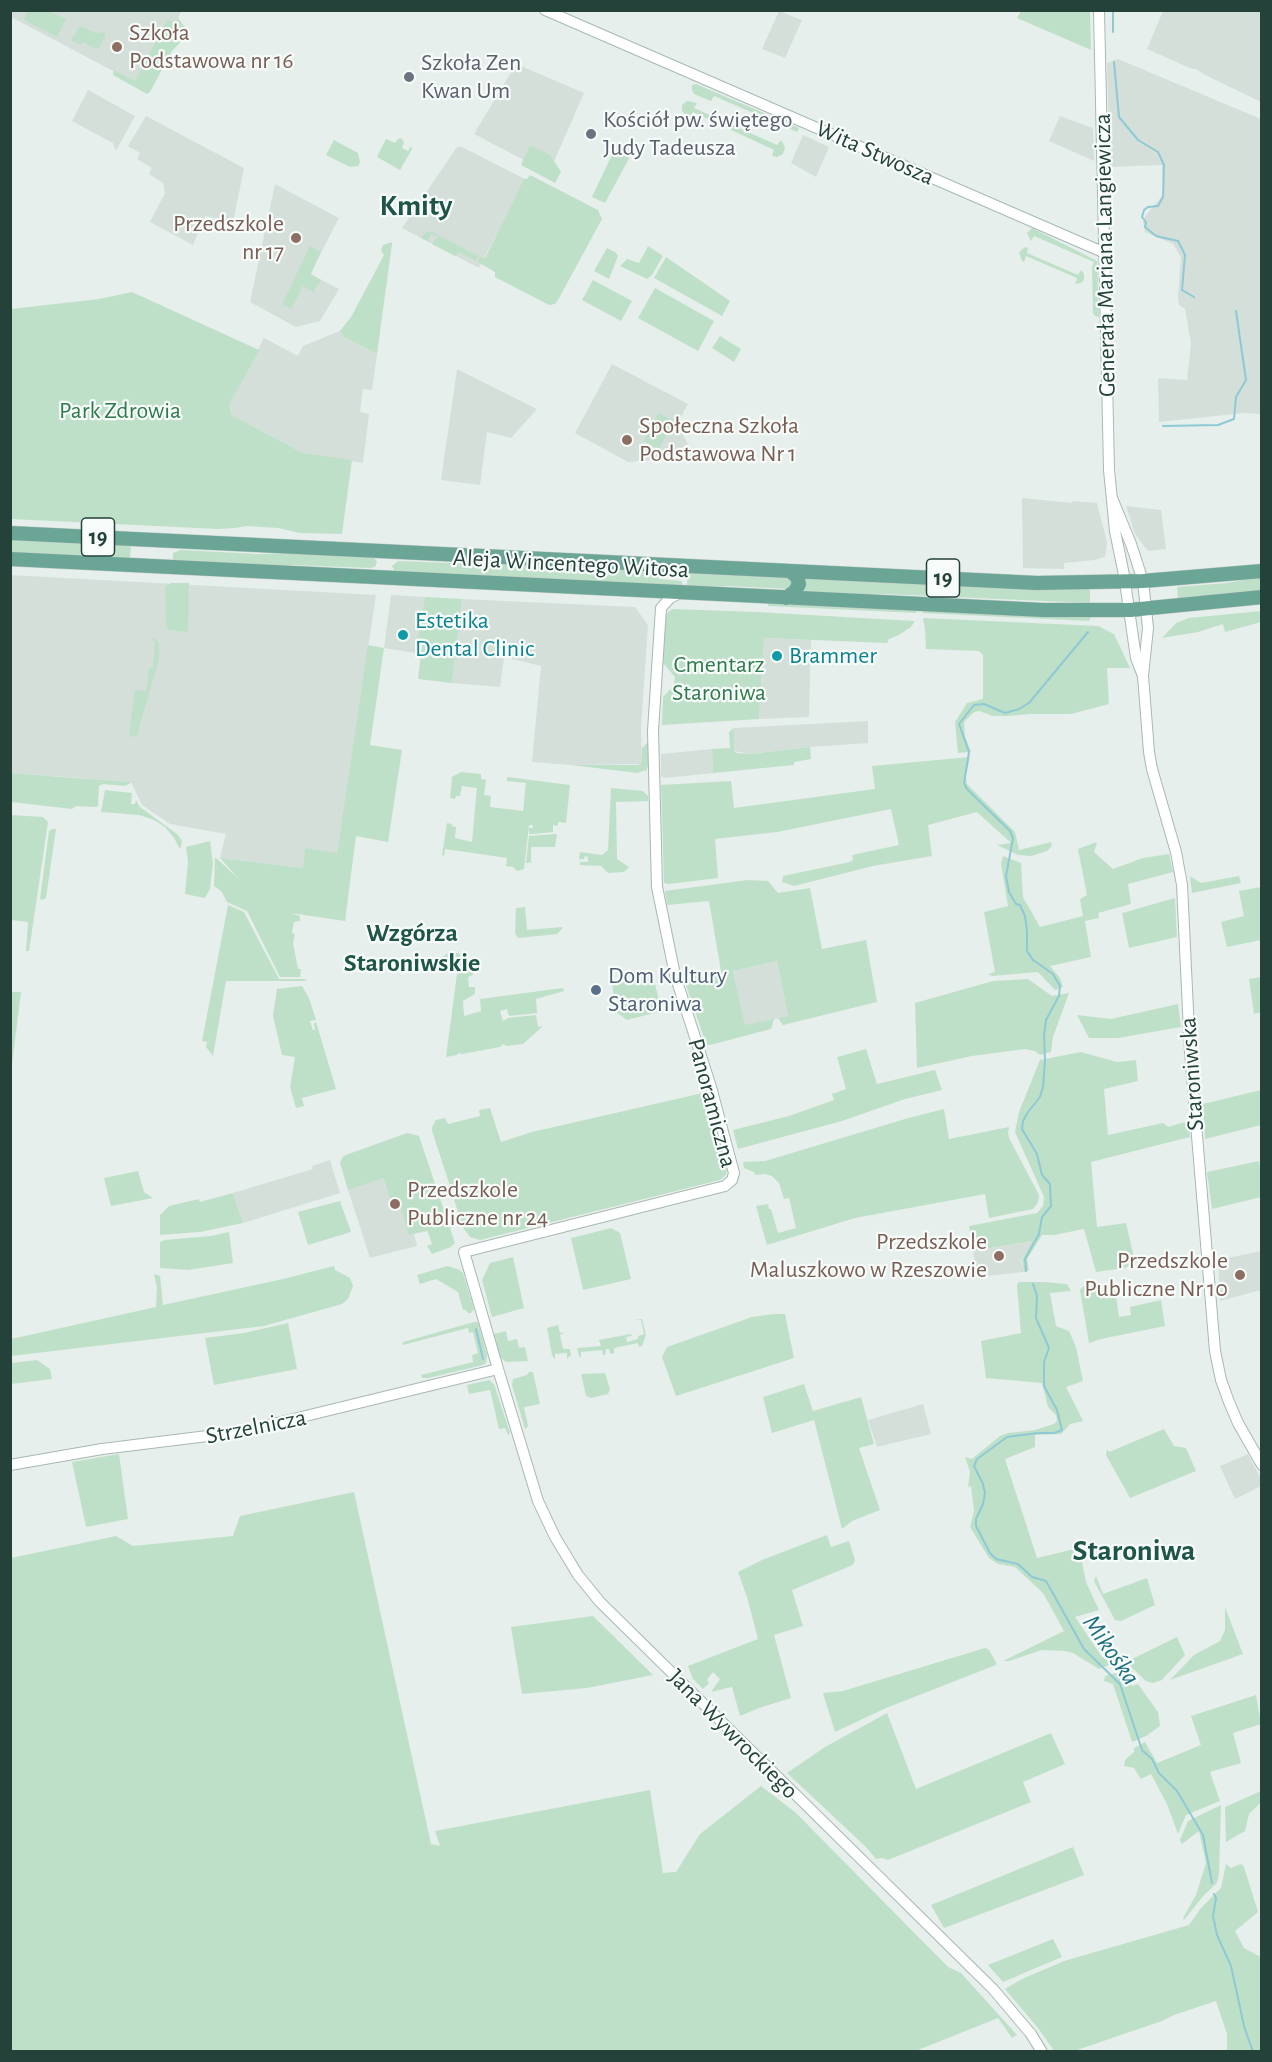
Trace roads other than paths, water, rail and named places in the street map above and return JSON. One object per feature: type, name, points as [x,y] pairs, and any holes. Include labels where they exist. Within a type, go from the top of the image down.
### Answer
[{"type":"main road","name":"Aleja Wincentego Witosa","points":[[10,533],[1037,583],[1125,582]]},
{"type":"main road","points":[[381,577],[382,551]]},
{"type":"main road","name":"Aleja Wincentego Witosa","points":[[10,559],[1043,610],[1130,610]]},
{"type":"main road","points":[[786,598],[795,591],[799,584],[797,577],[790,571]]},
{"type":"main road","name":"19","points":[[1125,582],[1262,571]]},
{"type":"main road","name":"19","points":[[1130,610],[1262,597]]},
{"type":"street","name":"Wita Stwosza","points":[[545,10],[1105,253]]},
{"type":"street","name":"Generała Mariana Langiewicza","points":[[1099,10],[1109,470],[1115,531],[1125,582]]},
{"type":"street","name":"Generała Mariana Langiewicza","points":[[1112,498],[1143,582],[1146,608]]},
{"type":"street","name":"Staroniwska","points":[[1125,582],[1136,658],[1143,676]]},
{"type":"street","points":[[643,591],[655,599],[661,608],[670,598],[681,593]]},
{"type":"street","name":"Panoramiczna","points":[[464,1252],[725,1186],[732,1180],[734,1173],[711,1087],[675,975],[657,889],[653,730],[661,608]]},
{"type":"street","name":"Staroniwska","points":[[1146,608],[1148,646],[1143,676],[1152,769],[1176,852],[1182,885],[1190,1052],[1215,1351],[1221,1380],[1238,1424],[1262,1465]]},
{"type":"street","name":"Jana Wywrockiego","points":[[464,1252],[544,1516],[564,1554],[588,1588],[993,1989],[1042,2052]]},
{"type":"street","name":"Strzelnicza","points":[[10,1465],[102,1449],[240,1432],[498,1369]]},
{"type":"waterway","name":"Mikośka","points":[[1113,10],[1113,32]]},
{"type":"waterway","name":"Mikośka","points":[[1114,62],[1119,117],[1138,140],[1158,152],[1164,165],[1163,197],[1158,206],[1144,210],[1142,217],[1146,222],[1145,227],[1156,236],[1178,241],[1185,255],[1182,290],[1194,297]]},
{"type":"waterway","name":"Mikośka","points":[[1163,426],[1218,425],[1234,419],[1236,397],[1246,380],[1236,311]]},
{"type":"waterway","name":"Mikośka","points":[[1026,1271],[1025,1259],[1039,1234],[1042,1217],[1051,1206],[1050,1184],[1042,1175],[1037,1154],[1022,1129],[1023,1121],[1040,1097],[1043,1087],[1046,1020],[1059,996],[1060,986],[1053,974],[1033,960],[1027,951],[1025,916],[1020,905],[1016,904],[1009,892],[1006,876],[1013,838],[1010,831],[967,789],[964,783],[969,752],[959,724],[974,705],[984,704],[1005,713],[1029,703],[1088,632]]},
{"type":"waterway","name":"Mikośka","points":[[1033,1284],[1037,1296],[1036,1318],[1049,1348],[1044,1362],[1044,1386],[1057,1410],[1062,1430],[1054,1433],[1007,1437],[977,1459],[974,1466],[985,1493],[976,1519],[976,1526],[990,1553],[996,1559],[1018,1564],[1032,1577],[1046,1581],[1084,1649],[1120,1684],[1142,1750],[1152,1759],[1159,1773],[1177,1791],[1203,1835],[1212,1883]]},
{"type":"waterway","points":[[476,1329],[483,1359]]},
{"type":"waterway","name":"Mikośka","points":[[1214,1894],[1216,1898],[1213,1916],[1217,1935],[1231,1966],[1244,2026],[1253,2052]]},
{"type":"place","name":"Szkoła Podstawowa nr 16","points":[[117,47]]},
{"type":"place","name":"Szkoła Zen Kwan Um","points":[[409,77]]},
{"type":"place","name":"Kościół pw. świętego Judy Tadeusza","points":[[591,134]]},
{"type":"place","name":"Przedszkole nr 17","points":[[296,238]]},
{"type":"place","name":"Społeczna Szkoła Podstawowa Nr 1","points":[[627,440]]},
{"type":"place","name":"Estetika Dental Clinic","points":[[403,635]]},
{"type":"place","name":"Brammer","points":[[777,656]]},
{"type":"place","name":"Dom Kultury Staroniwa","points":[[596,990]]},
{"type":"place","name":"Przedszkole Publiczne nr 24","points":[[395,1204]]},
{"type":"place","name":"Przedszkole Maluszkowo w Rzeszowie","points":[[999,1256]]},
{"type":"place","name":"Przedszkole Publiczne Nr 10","points":[[1240,1275]]},
{"type":"district","name":"Kmity","points":[[416,206]]},
{"type":"district","name":"Wzgórza Staroniwskie","points":[[412,948]]},
{"type":"district","name":"Staroniwa","points":[[1134,1551]]},
{"type":"park label","name":"Park Zdrowia","points":[[120,411]]},
{"type":"park label","name":"Cmentarz Staroniwa","points":[[719,679]]}]
